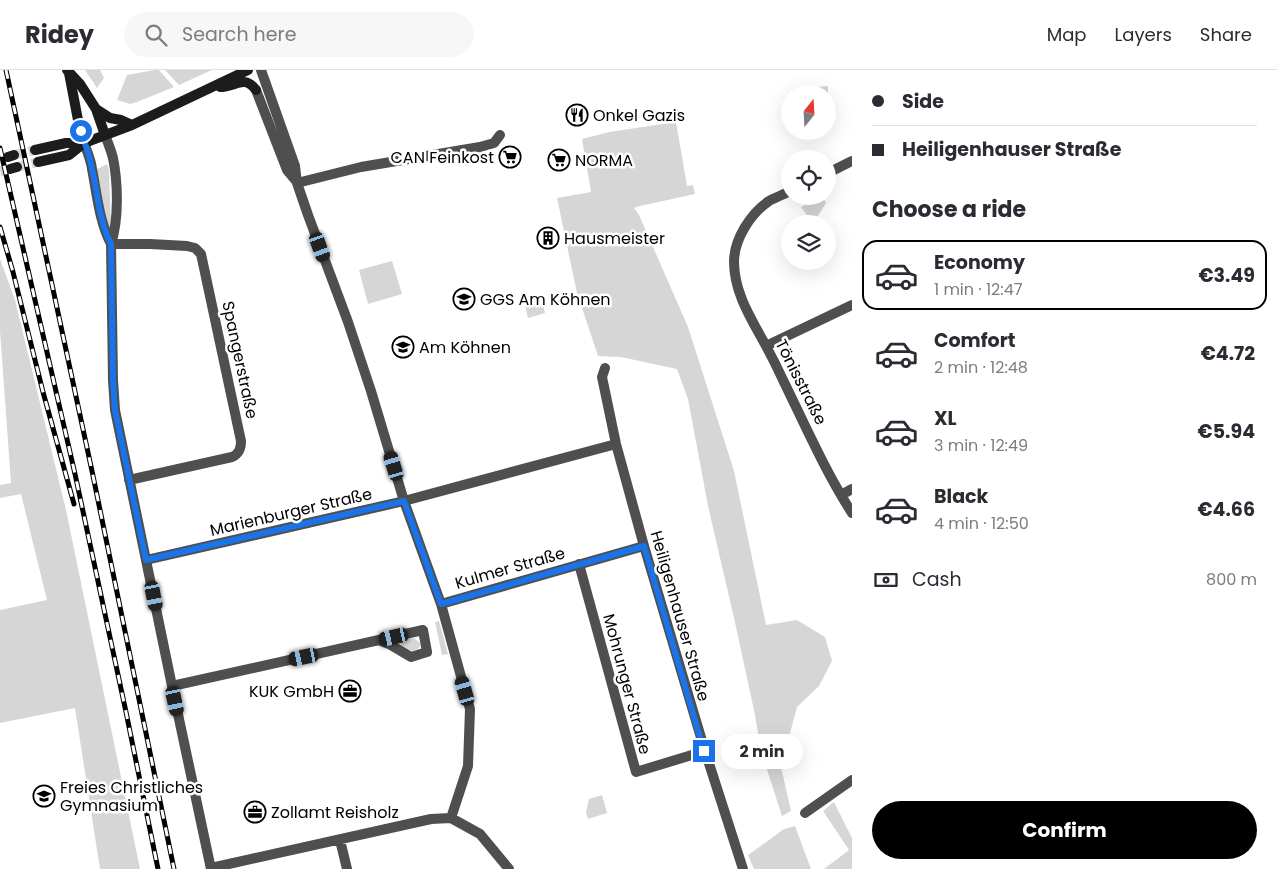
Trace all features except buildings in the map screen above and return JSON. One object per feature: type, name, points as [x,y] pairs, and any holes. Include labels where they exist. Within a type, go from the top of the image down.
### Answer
[{"type":"street","points":[[38,162],[69,155],[84,143],[132,125],[248,70]]},
{"type":"street","points":[[261,70],[295,166],[297,183],[371,391],[404,501],[441,604],[470,710],[468,766],[451,818]]},
{"type":"street","points":[[68,72],[80,84],[96,109],[112,156],[116,189],[116,224],[111,244],[115,410],[211,868],[431,819],[451,818],[480,834],[509,869]]},
{"type":"street","points":[[68,72],[78,120],[92,166],[102,220],[106,235],[111,244]]},
{"type":"street","points":[[212,87],[226,87],[243,81],[252,84],[287,170],[297,183]]},
{"type":"street","points":[[96,109],[110,118],[132,125]]},
{"type":"street","points":[[297,183],[361,167],[480,147],[494,143],[500,135]]},
{"type":"street","points":[[35,150],[66,143],[84,143]]},
{"type":"street","points":[[836,169],[852,161]]},
{"type":"street","name":"Tönisstraße","points":[[781,196],[768,202],[755,213],[739,239],[735,250],[734,262],[739,293],[841,495],[852,512]]},
{"type":"street","name":"Spangerstraße","points":[[111,244],[187,246],[195,248],[201,254],[241,441],[240,450],[232,457],[130,480]]},
{"type":"street","points":[[766,346],[852,305]]},
{"type":"street","name":"Heiligenhauser Straße","points":[[604,368],[602,377],[616,444],[644,546],[704,751],[743,869]]},
{"type":"street","name":"Marienburger Straße","points":[[146,560],[404,501],[616,444]]},
{"type":"street","points":[[841,495],[852,489]]},
{"type":"street","name":"Kulmer Straße","points":[[441,604],[644,546]]},
{"type":"street","name":"Mohrunger Straße","points":[[578,564],[636,772],[704,751]]},
{"type":"street","points":[[172,686],[379,640]]},
{"type":"street","points":[[805,813],[852,780]]},
{"type":"street","points":[[340,840],[347,869]]},
{"type":"shaded area","points":[[85,70],[100,70],[104,78],[97,88]]},
{"type":"shaded area","points":[[159,70],[174,87],[130,104],[117,100],[127,75]]},
{"type":"shaded area","points":[[165,70],[212,70],[179,85]]},
{"type":"shaded area","points":[[676,122],[687,186],[693,185],[695,194],[634,208],[639,215],[688,327],[734,471],[766,625],[797,620],[825,637],[832,661],[819,686],[797,707],[781,767],[791,811],[782,816],[761,751],[755,715],[708,506],[688,399],[677,369],[621,357],[598,356],[577,293],[557,198],[591,192],[582,139],[609,132]]},
{"type":"shaded area","points":[[107,164],[109,170],[111,226],[109,228],[107,228],[97,169]]},
{"type":"shaded area","points":[[805,205],[825,205],[819,215],[807,215],[801,207]]},
{"type":"shaded area","points":[[0,259],[15,300],[66,510],[140,869],[100,869],[75,708],[0,723],[0,610],[47,600],[21,494],[0,498],[0,485],[11,483],[0,331]]},
{"type":"shaded area","points":[[392,261],[402,294],[368,304],[359,270]]},
{"type":"shaded area","points":[[542,301],[545,313],[528,318],[525,306]]},
{"type":"shaded area","points":[[439,621],[448,654],[442,655],[435,622]]},
{"type":"shaded area","points":[[414,638],[420,643],[418,649],[412,651],[401,646],[401,642]]},
{"type":"shaded area","points":[[602,795],[607,813],[588,819],[586,812],[589,799]]},
{"type":"shaded area","points":[[834,802],[852,838],[852,869],[824,869],[849,850],[823,811]]},
{"type":"shaded area","points":[[795,826],[811,869],[754,869],[748,855],[784,829]]},
{"type":"tunnel","points":[[14,155],[35,150]]},
{"type":"tunnel","points":[[0,158],[8,157]]},
{"type":"tunnel","points":[[17,167],[38,162]]},
{"type":"tunnel","points":[[0,171],[10,169]]},
{"type":"railway","points":[[6,70],[92,471],[174,869]]},
{"type":"railway","points":[[0,148],[75,474],[158,869]]},
{"type":"railway","points":[[0,227],[74,504]]},
{"type":"place","name":"Onkel Gazis","points":[[577,115]]},
{"type":"place","name":"CAN Feinkost","points":[[510,157]]},
{"type":"place","name":"NORMA","points":[[559,160]]},
{"type":"place","name":"Hausmeister","points":[[548,238]]},
{"type":"place","name":"GGS Am Köhnen","points":[[464,299]]},
{"type":"place","name":"Am Köhnen","points":[[403,347]]},
{"type":"place","name":"KUK GmbH","points":[[350,691]]},
{"type":"place","name":"Freies Christliches Gymnasium","points":[[44,796]]},
{"type":"place","name":"Zollamt Reisholz","points":[[255,812]]},
{"type":"route","points":[[81,131],[92,166],[102,220],[106,235],[111,244],[115,410],[146,560],[404,501],[441,604],[644,546],[704,751]]}]
